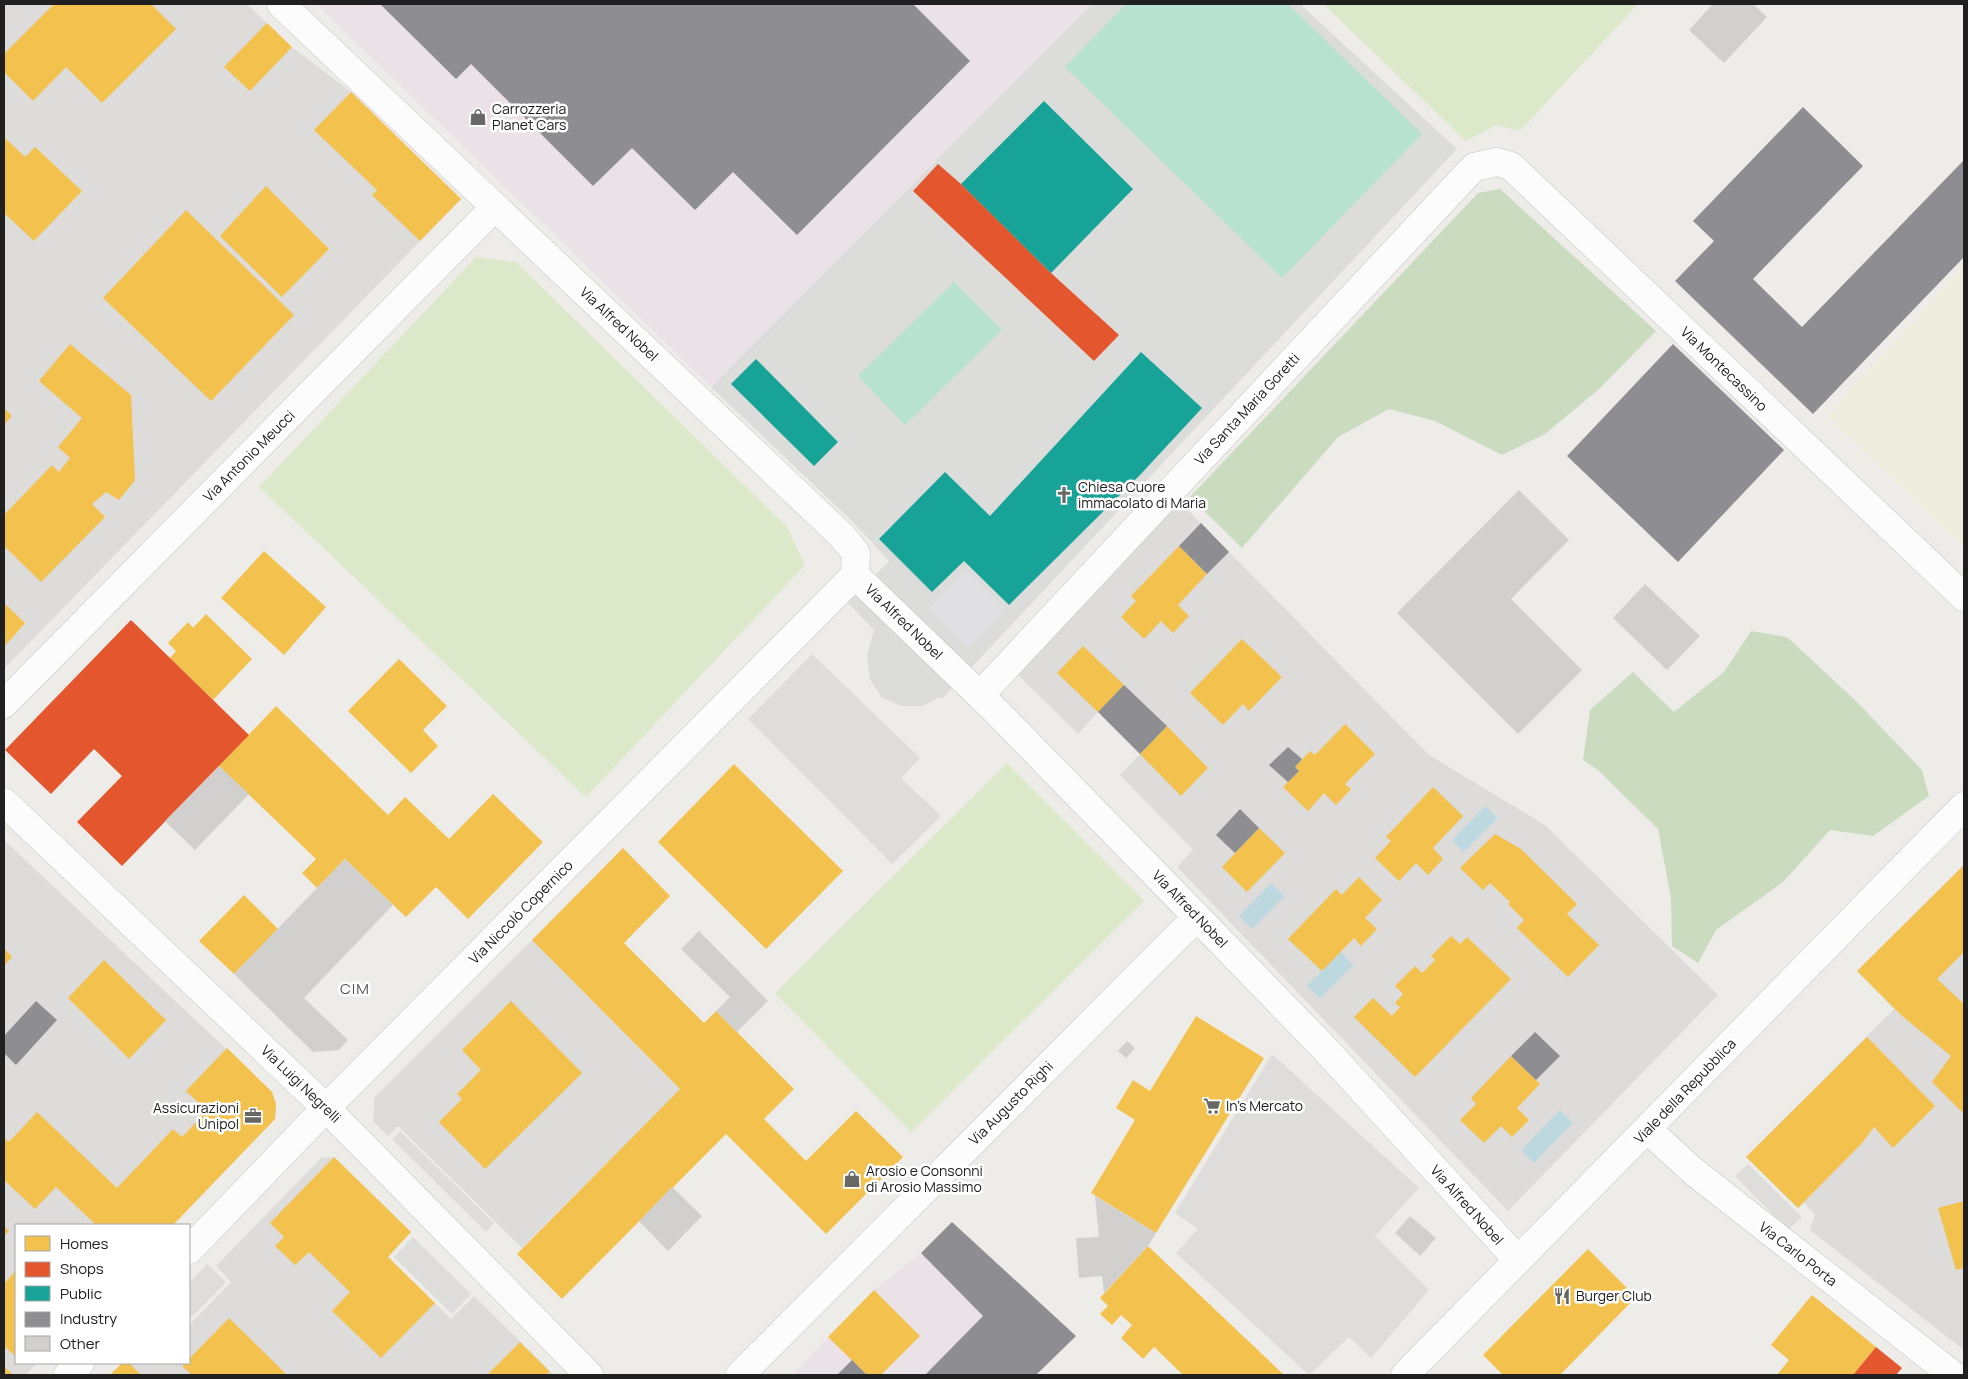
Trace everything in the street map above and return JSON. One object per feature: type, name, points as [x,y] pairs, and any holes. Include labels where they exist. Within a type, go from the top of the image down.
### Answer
[{"type":"street","name":"Via Alfred Nobel","points":[[281,4],[842,536],[856,553],[855,575],[980,695],[1326,1050],[1518,1260]]},
{"type":"street","name":"Via Montecassino","points":[[1474,166],[1497,162],[1511,166],[1964,598]]},
{"type":"street","name":"Via Santa Maria Goretti","points":[[980,695],[1474,166]]},
{"type":"street","name":"Via Antonio Meucci","points":[[4,704],[495,207]]},
{"type":"street","name":"Via Niccolò Copernico","points":[[190,1249],[326,1108],[855,575]]},
{"type":"street","name":"Via Luigi Negrelli","points":[[4,802],[326,1108],[589,1375]]},
{"type":"street","name":"Viale della Repubblica","points":[[1405,1375],[1964,806]]},
{"type":"street","name":"Via Augusto Righi","points":[[740,1375],[1197,917]]},
{"type":"street","name":"Via Carlo Porta","points":[[1647,1129],[1693,1172],[1953,1375]]},
{"type":"street","points":[[68,1375],[79,1364]]},
{"type":"shaded area","points":[[4,4],[247,4],[292,47],[351,92],[461,199],[4,669]]},
{"type":"shaded area","points":[[316,4],[1092,4],[711,387]]},
{"type":"shaded area","points":[[1092,4],[1300,4],[1457,149],[942,699],[939,697],[923,706],[901,706],[881,697],[870,679],[867,655],[874,630],[848,603],[889,561],[851,520],[711,387]]},
{"type":"shaded area","points":[[1180,502],[1429,755],[1545,825],[1718,995],[1508,1211],[1177,867],[1193,850],[1120,775],[1140,754],[1098,712],[1078,734],[1017,674]]},
{"type":"shaded area","points":[[966,570],[1005,609],[968,648],[928,609]]},
{"type":"shaded area","points":[[812,654],[920,758],[901,778],[941,816],[892,864],[748,719]]},
{"type":"shaded area","points":[[4,840],[272,1092],[276,1104],[275,1119],[174,1224],[15,1224],[15,1364],[36,1364],[25,1375],[4,1375]]},
{"type":"shaded area","points":[[1964,865],[1964,1350],[1810,1230],[1815,1214],[1804,1203],[1798,1208],[1746,1157],[1894,1009],[1857,971]]},
{"type":"shaded area","points":[[532,940],[680,1089],[522,1248],[398,1126],[388,1136],[373,1121],[374,1098]]},
{"type":"shaded area","points":[[1272,1054],[1419,1188],[1375,1236],[1429,1290],[1371,1358],[1349,1337],[1309,1375],[1176,1253],[1198,1229],[1175,1213]]},
{"type":"shaded area","points":[[400,1131],[494,1223],[486,1232],[392,1139]]},
{"type":"shaded area","points":[[334,1157],[411,1232],[388,1257],[451,1319],[474,1296],[554,1375],[110,1375],[121,1364],[190,1364],[190,1324],[231,1282],[216,1266],[321,1158]]},
{"type":"shaded area","points":[[1748,1164],[1802,1217],[1788,1230],[1735,1176]]},
{"type":"shaded area","points":[[952,1222],[1076,1336],[1036,1375],[792,1375],[874,1290],[921,1253]]},
{"type":"shaded area","points":[[413,1237],[471,1294],[452,1314],[394,1257]]},
{"type":"shaded area","points":[[207,1264],[226,1282],[190,1319],[190,1282]]},
{"type":"green space","points":[[1126,4],[1288,4],[1422,134],[1282,278],[1065,67]]},
{"type":"green space","points":[[1323,4],[1638,4],[1520,131],[1496,125],[1466,141]]},
{"type":"green space","points":[[1500,189],[1656,331],[1599,389],[1545,434],[1502,455],[1435,421],[1389,409],[1338,437],[1242,548],[1190,497],[1478,193]]},
{"type":"green space","points":[[476,257],[516,262],[787,527],[805,565],[586,797],[259,487]]},
{"type":"green space","points":[[1964,265],[1964,548],[1827,416]]},
{"type":"green space","points":[[954,282],[1002,330],[905,425],[858,376]]},
{"type":"green space","points":[[1751,631],[1787,637],[1857,702],[1922,770],[1929,796],[1873,836],[1830,830],[1783,882],[1716,930],[1698,963],[1672,946],[1671,898],[1658,829],[1598,770],[1583,760],[1590,710],[1633,672],[1674,712],[1724,672]]},
{"type":"green space","points":[[1007,763],[1144,901],[911,1132],[775,993]]},
{"type":"water","points":[[1485,806],[1498,818],[1463,852],[1452,840]]},
{"type":"water","points":[[1271,883],[1285,896],[1252,929],[1239,916]]},
{"type":"water","points":[[1341,952],[1353,965],[1320,998],[1307,986]]},
{"type":"water","points":[[1560,1110],[1573,1123],[1534,1163],[1521,1150]]},
{"type":"building: Homes","points":[[54,4],[151,4],[176,29],[102,103],[66,67],[33,101],[4,72],[4,54]]},
{"type":"building: Homes","points":[[267,23],[292,47],[250,91],[224,67]]},
{"type":"building: Homes","points":[[351,92],[461,199],[420,241],[372,195],[377,190],[314,130]]},
{"type":"building: Homes","points":[[4,137],[25,157],[35,147],[82,191],[34,241],[4,213]]},
{"type":"building: Homes","points":[[266,186],[329,249],[282,297],[220,236]]},
{"type":"building: Homes","points":[[186,210],[294,315],[211,401],[103,298]]},
{"type":"building: Homes","points":[[70,344],[131,395],[135,480],[119,500],[106,492],[92,504],[105,517],[41,582],[4,546],[4,515],[52,465],[59,472],[70,458],[58,447],[82,418],[39,381]]},
{"type":"building: Homes","points":[[4,408],[12,416],[4,425]]},
{"type":"building: Homes","points":[[1179,546],[1207,574],[1178,605],[1189,616],[1173,633],[1161,621],[1144,639],[1121,617],[1136,601],[1131,596]]},
{"type":"building: Homes","points":[[264,551],[326,607],[284,655],[221,598]]},
{"type":"building: Homes","points":[[4,603],[25,623],[4,647]]},
{"type":"building: Homes","points":[[206,614],[252,659],[213,700],[170,658],[176,651],[168,643],[188,622],[193,628]]},
{"type":"building: Homes","points":[[1242,639],[1282,677],[1249,711],[1243,704],[1223,725],[1190,693]]},
{"type":"building: Homes","points":[[1083,646],[1124,685],[1098,712],[1057,673]]},
{"type":"building: Homes","points":[[399,659],[447,706],[423,730],[438,746],[411,773],[348,711]]},
{"type":"building: Homes","points":[[276,706],[388,815],[405,797],[449,839],[493,794],[543,842],[468,919],[436,887],[406,917],[345,859],[317,888],[302,873],[316,859],[219,766]]},
{"type":"building: Homes","points":[[1345,724],[1375,754],[1345,784],[1351,789],[1336,805],[1324,793],[1308,811],[1283,787],[1299,771],[1295,767],[1310,751],[1315,755]]},
{"type":"building: Homes","points":[[1167,726],[1208,768],[1181,796],[1140,754]]},
{"type":"building: Homes","points":[[734,764],[843,871],[766,949],[658,842]]},
{"type":"building: Homes","points":[[1433,787],[1463,816],[1433,848],[1443,859],[1428,875],[1416,863],[1399,881],[1375,858],[1391,841],[1386,837]]},
{"type":"building: Homes","points":[[1259,828],[1285,853],[1247,892],[1222,867]]},
{"type":"building: Homes","points":[[1495,834],[1521,849],[1577,904],[1567,914],[1599,945],[1568,977],[1517,928],[1524,920],[1508,904],[1510,902],[1490,883],[1483,890],[1460,868]]},
{"type":"building: Homes","points":[[623,848],[670,896],[624,943],[704,1023],[716,1011],[794,1089],[764,1119],[806,1161],[856,1111],[903,1157],[826,1234],[726,1134],[562,1299],[517,1254],[680,1089],[532,940]]},
{"type":"building: Homes","points":[[1964,865],[1964,952],[1937,979],[1964,1004],[1964,1114],[1932,1082],[1951,1056],[1901,1015],[1857,971]]},
{"type":"building: Homes","points":[[1359,877],[1382,900],[1365,918],[1377,929],[1361,946],[1354,938],[1322,971],[1288,939],[1336,889],[1342,895]]},
{"type":"building: Homes","points":[[244,895],[278,929],[234,974],[199,941]]},
{"type":"building: Homes","points":[[1451,936],[1460,944],[1467,937],[1511,979],[1415,1077],[1354,1017],[1373,998],[1392,1016],[1400,1007],[1395,1003],[1403,994],[1395,986],[1415,966],[1422,973],[1435,960],[1431,956]]},
{"type":"building: Homes","points":[[4,948],[12,957],[4,966]]},
{"type":"building: Homes","points":[[104,960],[166,1020],[129,1059],[68,998]]},
{"type":"building: Homes","points":[[511,1001],[582,1073],[485,1169],[439,1122],[462,1099],[457,1094],[481,1070],[462,1050]]},
{"type":"building: Homes","points":[[1196,1016],[1264,1058],[1156,1233],[1091,1193],[1135,1120],[1116,1108],[1133,1080],[1150,1091]]},
{"type":"building: Homes","points":[[1867,1037],[1935,1106],[1893,1148],[1874,1127],[1863,1142],[1798,1208],[1746,1157]]},
{"type":"building: Homes","points":[[227,1048],[272,1092],[276,1104],[275,1119],[174,1224],[95,1224],[56,1187],[35,1209],[4,1180],[4,1137],[9,1142],[37,1112],[117,1188],[173,1129],[182,1137],[207,1111],[186,1091]]},
{"type":"building: Homes","points":[[1511,1056],[1540,1084],[1517,1108],[1529,1120],[1512,1137],[1501,1126],[1484,1143],[1460,1120],[1476,1104],[1471,1098]]},
{"type":"building: Homes","points":[[334,1157],[411,1232],[388,1257],[435,1303],[381,1358],[332,1311],[350,1292],[309,1252],[295,1265],[275,1246],[284,1237],[270,1223]]},
{"type":"building: Homes","points":[[1964,1201],[1964,1268],[1956,1270],[1938,1208]]},
{"type":"building: Homes","points":[[4,1226],[9,1231],[4,1236]]},
{"type":"building: Homes","points":[[1148,1246],[1284,1375],[1183,1375],[1154,1347],[1143,1359],[1121,1338],[1132,1325],[1121,1315],[1112,1325],[1100,1314],[1108,1306],[1100,1298]]},
{"type":"building: Homes","points":[[1588,1249],[1636,1297],[1560,1375],[1503,1375],[1483,1355]]},
{"type":"building: Homes","points":[[15,1271],[15,1356],[4,1346],[4,1280],[6,1282]]},
{"type":"building: Homes","points":[[874,1290],[920,1336],[881,1375],[867,1375],[828,1337]]},
{"type":"building: Homes","points":[[1812,1295],[1876,1347],[1853,1375],[1777,1375],[1789,1360],[1771,1345]]},
{"type":"building: Homes","points":[[229,1318],[287,1375],[192,1375],[182,1366],[190,1364],[190,1358]]},
{"type":"building: Homes","points":[[520,1342],[550,1372],[546,1375],[487,1375]]},
{"type":"building: Homes","points":[[121,1364],[130,1364],[141,1375],[110,1375]]},
{"type":"building: Homes","points":[[4,1366],[13,1375],[4,1375]]},
{"type":"building: Shops","points":[[938,164],[961,184],[1051,273],[1119,335],[1094,361],[913,191]]},
{"type":"building: Shops","points":[[131,620],[249,735],[122,866],[77,822],[122,776],[94,749],[51,794],[5,750]]},
{"type":"building: Shops","points":[[1876,1347],[1902,1368],[1896,1375],[1853,1375]]},
{"type":"building: Public","points":[[1044,101],[1133,189],[1051,273],[961,184]]},
{"type":"building: Public","name":"Chiesa Cuore immacolato di Maria","points":[[1141,352],[1202,408],[1140,475],[1009,605],[964,561],[932,592],[879,539],[945,472],[990,516]]},
{"type":"building: Public","points":[[756,359],[838,442],[814,466],[731,384]]},
{"type":"building: Industry","points":[[380,4],[913,4],[970,61],[797,235],[733,172],[695,210],[632,148],[593,186],[471,64],[456,79]]},
{"type":"building: Industry","points":[[1803,107],[1863,166],[1753,279],[1802,327],[1964,160],[1964,257],[1813,414],[1675,281],[1714,241],[1693,221]]},
{"type":"building: Industry","points":[[1673,344],[1784,450],[1678,562],[1567,456]]},
{"type":"building: Industry","points":[[1201,523],[1229,552],[1207,574],[1179,546]]},
{"type":"building: Industry","points":[[1124,685],[1167,726],[1140,754],[1098,712]]},
{"type":"building: Industry","points":[[1288,747],[1302,759],[1295,767],[1299,771],[1288,782],[1269,765]]},
{"type":"building: Industry","points":[[1240,809],[1259,828],[1235,853],[1216,835]]},
{"type":"building: Industry","points":[[36,1001],[57,1020],[16,1065],[4,1053],[4,1036]]},
{"type":"building: Industry","points":[[1535,1032],[1560,1056],[1536,1080],[1511,1056]]},
{"type":"building: Industry","points":[[952,1222],[1076,1336],[1036,1375],[925,1375],[983,1316],[921,1253]]},
{"type":"building: Industry","points":[[852,1360],[867,1375],[837,1375]]},
{"type":"building: Other","points":[[1713,4],[1753,4],[1767,17],[1724,63],[1689,30]]},
{"type":"building: Other","points":[[1519,490],[1569,540],[1511,599],[1582,670],[1518,734],[1397,613]]},
{"type":"building: Other","points":[[1645,584],[1700,636],[1667,670],[1613,618]]},
{"type":"building: Other","points":[[219,766],[249,794],[195,850],[165,821]]},
{"type":"building: Other","points":[[345,859],[393,905],[304,998],[348,1040],[339,1050],[313,1052],[234,974]]},
{"type":"building: Other","points":[[699,931],[768,1001],[737,1032],[716,1011],[730,997],[681,949]]},
{"type":"building: Other","points":[[1127,1041],[1135,1048],[1126,1058],[1118,1051]]},
{"type":"building: Other","points":[[672,1187],[702,1216],[668,1251],[639,1221]]},
{"type":"building: Other","points":[[1095,1196],[1156,1233],[1148,1246],[1104,1293],[1102,1276],[1079,1278],[1076,1238],[1099,1237]]},
{"type":"building: Other","points":[[1410,1216],[1436,1238],[1420,1256],[1395,1233]]},
{"type":"place","name":"Carrozzeria Planet Cars","points":[[478,117]]},
{"type":"place","name":"Chiesa Cuore immacolato di Maria","points":[[1064,495]]},
{"type":"place","name":"In's Mercato","points":[[1212,1106]]},
{"type":"place","name":"Assicurazioni Unipol","points":[[253,1116]]},
{"type":"place","name":"Arosio e Consonni di Arosio Massimo","points":[[852,1179]]},
{"type":"place","name":"Burger Club","points":[[1562,1296]]},
{"type":"district","name":"CIM","points":[[355,989]]}]
